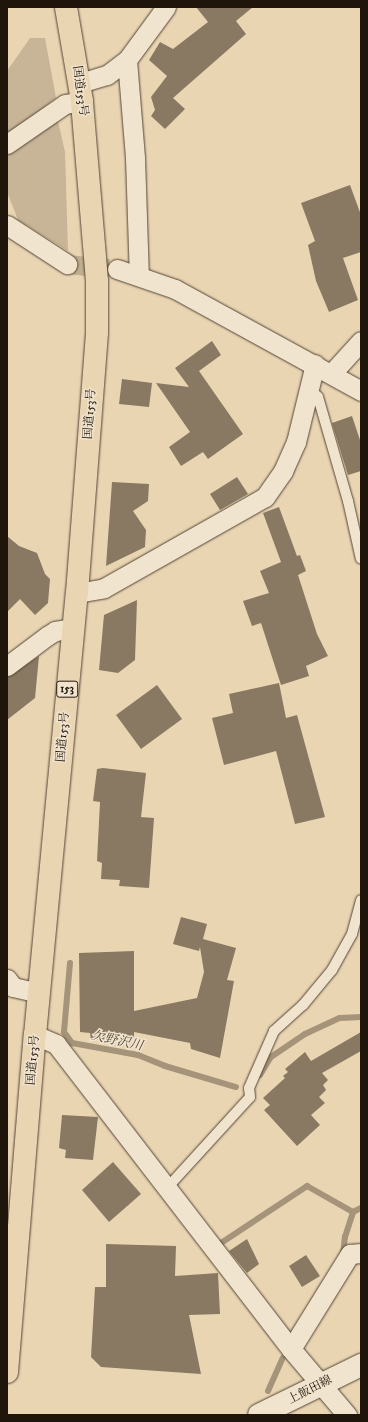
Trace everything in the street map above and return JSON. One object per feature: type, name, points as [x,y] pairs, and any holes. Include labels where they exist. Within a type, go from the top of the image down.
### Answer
[{"type":"highway","name":"国道153号","points":[[7,1372],[14,1221],[40,993],[77,594],[97,332],[97,281],[81,92],[66,7]]},
{"type":"main road","name":"上飯田線","points":[[264,1414],[321,1383],[361,1365]]},
{"type":"street","points":[[7,144],[127,60],[166,7]]},
{"type":"street","points":[[127,60],[135,158],[139,276]]},
{"type":"street","points":[[7,225],[67,264]]},
{"type":"street","points":[[117,269],[175,289],[332,373],[361,391]]},
{"type":"street","points":[[332,373],[361,341]]},
{"type":"street","points":[[77,594],[104,588],[265,497],[283,471],[296,442],[315,364]]},
{"type":"street","points":[[7,666],[55,631],[73,628]]},
{"type":"street","points":[[7,979],[14,987],[40,993]]},
{"type":"street","points":[[35,1035],[56,1044],[292,1349],[346,1415]]},
{"type":"street","points":[[292,1349],[350,1254],[361,1253]]},
{"type":"lane","points":[[310,388],[318,396],[348,502],[361,559]]},
{"type":"lane","points":[[167,1188],[196,1158],[250,1097],[249,1088],[274,1031],[303,1005],[332,970],[352,934],[361,900]]},
{"type":"shaded area","points":[[30,38],[45,38],[56,98],[7,136],[7,71]]},
{"type":"shaded area","points":[[54,119],[58,121],[65,152],[68,251],[18,220],[7,192],[7,151]]},
{"type":"building","points":[[196,7],[253,7],[236,21],[246,34],[173,98],[185,109],[165,129],[151,116],[155,110],[151,97],[167,76],[149,60],[160,42],[173,49],[208,22]]},
{"type":"building","points":[[350,185],[361,215],[361,252],[343,258],[358,300],[329,312],[316,281],[308,245],[315,241],[301,203]]},
{"type":"building","points":[[212,341],[221,355],[199,371],[243,434],[208,459],[203,452],[181,466],[169,447],[190,432],[156,383],[189,387],[175,368]]},
{"type":"building","points":[[122,379],[152,383],[149,407],[119,404]]},
{"type":"building","points":[[352,416],[361,443],[361,471],[348,475],[332,423]]},
{"type":"building","points":[[237,477],[248,494],[220,510],[210,494]]},
{"type":"building","points":[[112,482],[149,484],[148,501],[133,511],[146,530],[145,547],[106,566]]},
{"type":"building","points":[[279,507],[297,556],[300,555],[306,571],[298,575],[317,634],[328,656],[306,666],[309,676],[281,685],[261,623],[252,626],[243,601],[269,593],[260,571],[281,562],[263,513]]},
{"type":"building","points":[[7,536],[19,546],[37,553],[45,574],[50,579],[48,603],[35,615],[20,599],[7,612]]},
{"type":"building","points":[[137,600],[135,660],[118,673],[99,670],[104,615]]},
{"type":"building","points":[[39,656],[35,698],[7,720],[7,677]]},
{"type":"building","points":[[279,683],[286,718],[297,715],[325,817],[295,824],[276,751],[224,765],[212,718],[233,713],[229,694]]},
{"type":"building","points":[[157,685],[182,719],[141,749],[116,715]]},
{"type":"building","points":[[103,768],[146,773],[141,817],[154,818],[149,888],[119,886],[120,880],[101,879],[102,863],[97,861],[100,802],[93,801],[97,769]]},
{"type":"building","points":[[181,917],[207,924],[203,939],[236,948],[227,980],[234,981],[220,1058],[191,1049],[190,1043],[134,1032],[134,1039],[91,1040],[90,1033],[80,1032],[79,953],[134,951],[134,1011],[197,998],[204,972],[200,947],[199,951],[173,944]]},
{"type":"building","points":[[361,1032],[361,1051],[322,1073],[328,1080],[323,1085],[326,1090],[319,1097],[325,1103],[311,1115],[320,1125],[297,1146],[264,1110],[270,1105],[263,1098],[285,1078],[283,1076],[288,1072],[285,1069],[305,1052],[311,1061]]},
{"type":"building","points":[[62,1115],[98,1117],[93,1160],[65,1158],[66,1150],[59,1148]]},
{"type":"building","points":[[113,1162],[141,1194],[109,1222],[82,1190]]},
{"type":"building","points":[[247,1239],[259,1264],[247,1273],[229,1251]]},
{"type":"building","points":[[106,1244],[176,1246],[175,1276],[218,1273],[220,1314],[189,1315],[201,1374],[101,1367],[91,1357],[95,1287],[106,1287]]},
{"type":"building","points":[[306,1255],[320,1276],[302,1287],[289,1266]]},
{"type":"waterway","name":"欠野沢川","points":[[70,963],[64,1032],[72,1043],[138,1055],[165,1066],[236,1087]]},
{"type":"waterway","name":"欠野沢川","points":[[260,1075],[271,1057],[305,1034],[340,1018],[361,1017]]},
{"type":"waterway","points":[[218,1245],[307,1186],[353,1212],[361,1208]]},
{"type":"waterway","points":[[343,1255],[345,1237],[353,1212]]},
{"type":"waterway","points":[[268,1391],[283,1358]]},
{"type":"tunnel","points":[[67,264],[109,268]]}]
